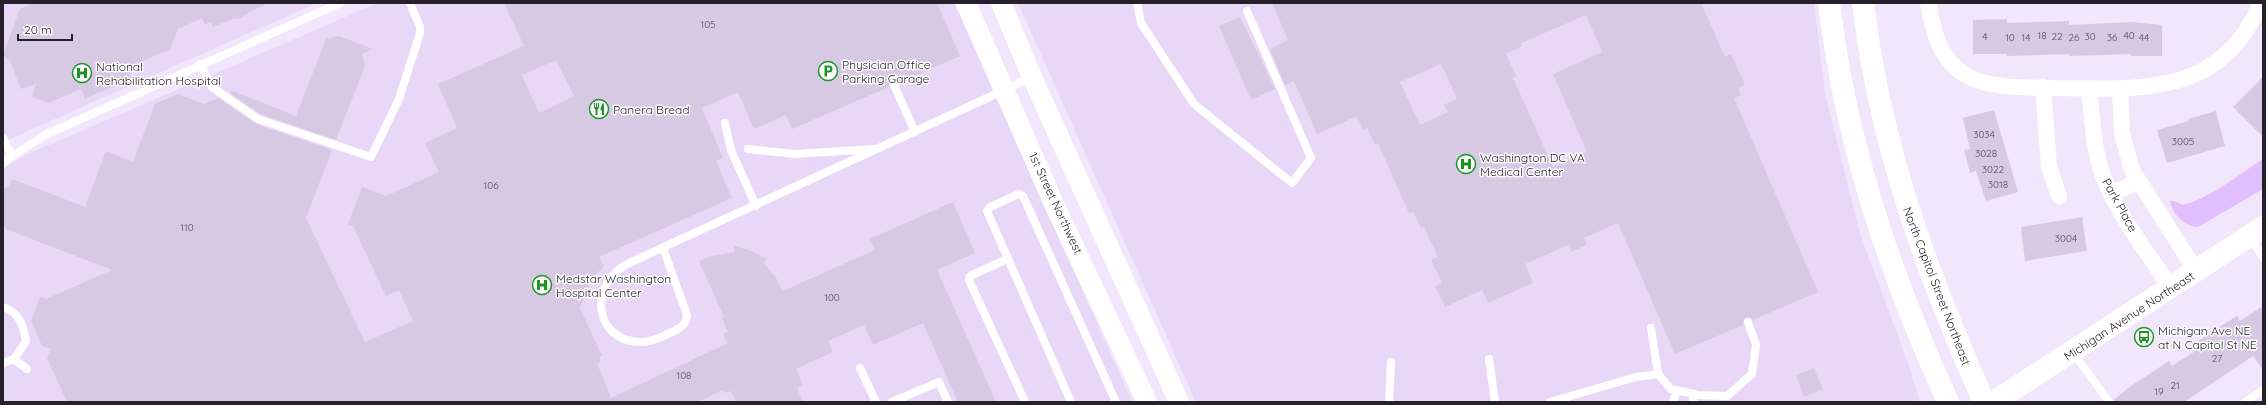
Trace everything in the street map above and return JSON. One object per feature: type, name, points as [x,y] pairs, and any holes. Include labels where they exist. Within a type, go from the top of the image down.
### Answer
[{"type":"main road","points":[[1828,3],[1842,89],[1869,198],[1906,307],[1948,402]]},
{"type":"main road","name":"North Capitol Street Northeast","points":[[1863,3],[1881,110],[1907,206],[1939,296],[1984,402]]},
{"type":"main road","name":"Michigan Avenue Northeast","points":[[1994,402],[2256,232]]},
{"type":"street","name":"1st Street Northwest","points":[[966,3],[1054,204],[1081,257],[1147,402]]},
{"type":"street","points":[[1001,3],[1032,76],[1179,402]]},
{"type":"street","points":[[1928,3],[1932,24],[1940,46],[1949,60],[1962,73],[1987,82],[2043,87],[2089,88],[2138,88],[2171,83],[2195,74],[2215,63],[2242,37],[2261,3]]},
{"type":"street","points":[[2043,87],[2049,167],[2059,196]]},
{"type":"street","name":"Park Place","points":[[2089,88],[2094,142],[2102,172],[2112,194],[2171,288]]},
{"type":"street","points":[[2120,88],[2122,133],[2126,152],[2138,181],[2196,271]]},
{"type":"street","points":[[2112,194],[2138,181]]},
{"type":"lane","points":[[3,164],[12,156],[45,135],[200,64],[340,3]]},
{"type":"lane","points":[[200,64],[212,87],[258,119],[371,157],[399,99],[420,34],[417,17],[410,3]]},
{"type":"lane","points":[[1137,3],[1142,23],[1194,104],[1292,183],[1310,158],[1247,11]]},
{"type":"lane","points":[[663,248],[687,315],[687,321],[681,328],[658,339],[644,342],[630,341],[619,336],[609,328],[603,316],[600,304],[602,291],[607,280],[616,270],[663,248],[756,206],[915,132],[1032,76]]},
{"type":"lane","points":[[894,85],[915,132]]},
{"type":"lane","points":[[725,122],[731,150],[756,206]]},
{"type":"lane","points":[[3,138],[12,156]]},
{"type":"lane","points":[[748,149],[795,154],[878,149]]},
{"type":"lane","points":[[1071,402],[987,211],[990,207],[1021,194],[1116,402]]},
{"type":"lane","points":[[2256,232],[2263,257]]},
{"type":"lane","points":[[1007,258],[970,276],[969,280],[1025,402]]},
{"type":"lane","points":[[3,307],[10,309],[22,323],[26,341],[14,359],[3,363]]},
{"type":"lane","points":[[1651,328],[1658,374],[1671,389],[1677,390],[1693,398],[1727,396],[1752,374],[1756,345],[1748,322]]},
{"type":"lane","points":[[2073,352],[2109,402]]},
{"type":"lane","points":[[14,359],[27,369]]},
{"type":"lane","points":[[1489,359],[1495,402]]},
{"type":"lane","points":[[1389,402],[1391,362]]},
{"type":"lane","points":[[860,368],[876,402]]},
{"type":"lane","points":[[1550,402],[1636,377],[1658,374]]},
{"type":"lane","points":[[892,402],[939,382],[948,402]]},
{"type":"lane","points":[[1674,402],[1677,390]]},
{"type":"lane","points":[[2245,402],[2263,390]]},
{"type":"shaded area","name":"National Rehabilitation Hospital","points":[[3,3],[317,3],[3,142]]},
{"type":"shaded area","name":"Medstar Washington Hospital Center","points":[[378,3],[954,3],[1132,402],[3,402],[3,168],[28,154]]},
{"type":"shaded area","name":"Washington DC VA Medical Center","points":[[1018,3],[1814,3],[1825,94],[1860,234],[1908,363],[1920,402],[1196,402]]},
{"type":"shaded area","points":[[2263,159],[2263,189],[2198,227],[2184,222],[2176,215],[2170,201],[2183,205],[2204,197]]},
{"type":"building","name":"National Rehabilitation Hospital","points":[[34,3],[267,3],[238,19],[235,18],[213,27],[211,22],[205,25],[202,18],[178,29],[170,49],[127,68],[132,78],[85,99],[81,89],[49,103],[32,97],[36,84],[21,89],[10,61],[3,55],[20,9]]},
{"type":"building","points":[[504,3],[937,3],[960,56],[899,83],[892,80],[889,82],[889,87],[792,129],[786,115],[754,129],[738,92],[702,108],[723,158],[716,161],[732,198],[599,257],[604,266],[592,279],[580,308],[602,356],[599,357],[601,361],[597,363],[611,398],[728,343],[723,334],[728,332],[722,318],[724,317],[699,261],[711,256],[734,252],[734,246],[752,251],[767,259],[763,263],[775,276],[783,291],[875,250],[870,239],[953,202],[975,253],[937,270],[996,402],[958,402],[923,323],[873,345],[864,325],[828,341],[833,352],[796,369],[803,385],[797,388],[803,402],[736,402],[731,391],[725,393],[723,390],[698,402],[67,402],[47,358],[51,349],[42,346],[31,321],[40,297],[46,299],[112,270],[6,229],[3,223],[3,189],[9,186],[12,179],[85,207],[106,151],[133,162],[155,104],[178,94],[204,104],[218,98],[256,124],[332,150],[306,218],[365,342],[413,321],[399,290],[386,296],[353,226],[348,224],[362,187],[386,196],[439,172],[425,143],[457,128],[438,84],[524,46]],"holes":[[[556,60],[574,96],[539,113],[522,75]]]},
{"type":"building","points":[[1272,3],[1701,3],[1725,57],[1731,54],[1745,85],[1738,88],[1741,95],[1734,98],[1818,292],[1753,320],[1746,317],[1743,321],[1743,325],[1675,354],[1618,223],[1584,238],[1587,245],[1571,252],[1568,245],[1525,264],[1533,283],[1488,303],[1482,290],[1445,307],[1435,286],[1442,283],[1431,260],[1438,257],[1424,227],[1421,228],[1413,212],[1409,213],[1378,143],[1375,145],[1367,128],[1363,130],[1357,116],[1317,134],[1294,81],[1285,85],[1270,49],[1288,40]],"holes":[[[1586,15],[1602,52],[1553,74],[1587,152],[1553,167],[1513,78],[1516,76],[1506,54],[1522,46],[1521,43]],[[1441,64],[1457,98],[1444,105],[1448,112],[1420,125],[1400,82]]]},
{"type":"building","points":[[1240,17],[1275,89],[1251,100],[1219,26]]},
{"type":"building","points":[[2007,19],[2007,23],[2069,21],[2069,25],[2131,22],[2162,25],[2162,56],[2131,56],[2131,54],[2007,56],[2007,54],[1973,54],[1973,20]]},
{"type":"building","points":[[339,36],[373,49],[362,54],[365,66],[336,140],[260,114],[230,93],[233,91],[296,116],[326,39]]},
{"type":"building","points":[[2263,77],[2263,137],[2233,107]]},
{"type":"building","points":[[1994,110],[2018,192],[1986,201],[1976,171],[1970,173],[1964,150],[1970,149],[1963,118]]},
{"type":"building","points":[[2216,111],[2225,146],[2167,163],[2157,130],[2189,121],[2188,119]]},
{"type":"building","points":[[2082,217],[2087,251],[2025,261],[2021,227]]},
{"type":"building","points":[[2263,306],[2263,370],[2253,356],[2184,402],[2114,402],[2114,400],[2128,388],[2169,361],[2172,366],[2200,348],[2197,342],[2224,324],[2237,316],[2240,321]]},
{"type":"building","points":[[1814,368],[1823,389],[1804,397],[1796,375]]},
{"type":"place","name":"Physician Office Parking Garage","points":[[828,71]]},
{"type":"place","name":"National Rehabilitation Hospital","points":[[82,73]]},
{"type":"place","name":"Panera Bread","points":[[599,109]]},
{"type":"place","name":"Washington DC VA Medical Center","points":[[1466,164]]},
{"type":"place","name":"Medstar Washington Hospital Center","points":[[542,285]]},
{"type":"place","name":"Michigan Ave NE at N Capitol St NE","points":[[2144,337]]}]
